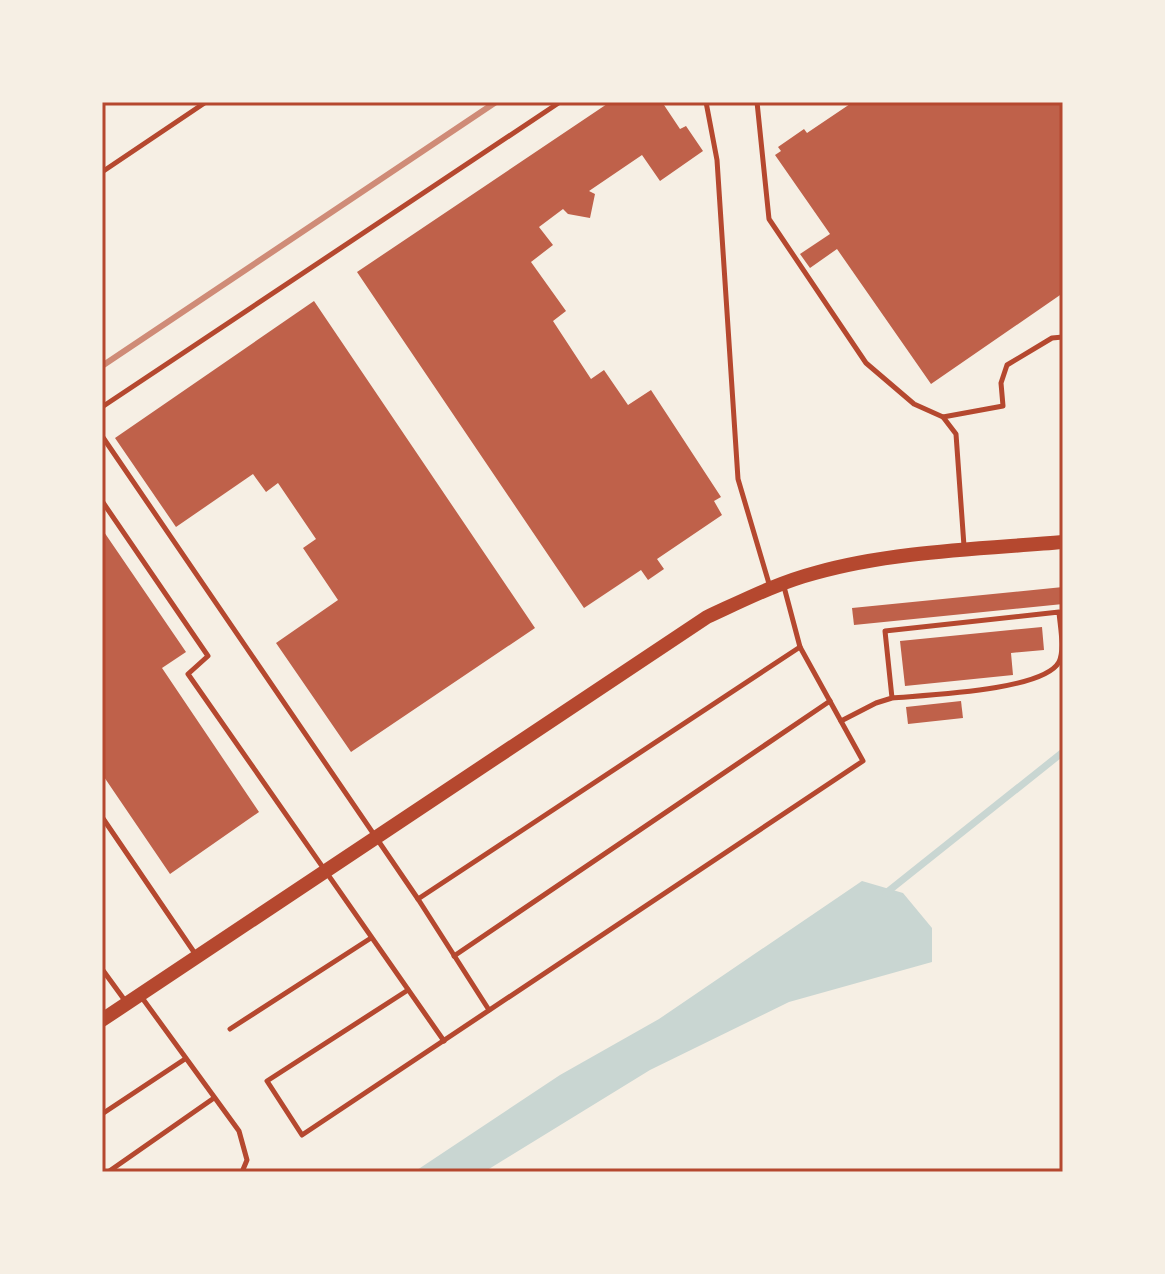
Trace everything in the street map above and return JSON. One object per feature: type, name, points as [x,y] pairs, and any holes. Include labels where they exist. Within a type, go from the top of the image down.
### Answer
[{"type":"street","points":[[102,1020],[690,627],[777,586],[817,572],[888,559],[1063,542]]},
{"type":"lane","points":[[102,172],[206,102]]},
{"type":"lane","points":[[102,407],[560,102]]},
{"type":"lane","points":[[408,990],[267,1081],[302,1135],[863,761],[800,647],[738,479],[717,160],[706,102]]},
{"type":"lane","points":[[757,102],[769,219],[866,363],[914,404],[943,417],[956,434],[964,551]]},
{"type":"lane","points":[[943,417],[1003,406],[1001,383],[1007,365],[1052,338],[1063,337]]},
{"type":"lane","points":[[102,436],[418,899],[489,1010]]},
{"type":"lane","points":[[102,501],[208,656],[188,674],[444,1041]]},
{"type":"lane","points":[[841,721],[892,698],[1021,684],[1046,673],[1058,663],[1061,649],[1059,612],[885,631],[892,698]]},
{"type":"lane","points":[[418,899],[800,647]]},
{"type":"lane","points":[[454,956],[830,701]]},
{"type":"lane","points":[[102,817],[196,956]]},
{"type":"lane","points":[[230,1029],[371,938]]},
{"type":"lane","points":[[102,969],[127,1003]]},
{"type":"lane","points":[[140,994],[239,1131],[247,1160],[242,1172]]},
{"type":"lane","points":[[102,1114],[185,1059]]},
{"type":"lane","points":[[108,1172],[214,1098]]},
{"type":"shaded area","points":[[862,881],[903,893],[932,928],[932,962],[789,1002],[650,1070],[484,1172],[414,1172],[560,1075],[659,1019]]},
{"type":"building","points":[[610,102],[662,102],[680,129],[686,126],[703,151],[660,181],[642,155],[589,191],[595,194],[590,218],[568,214],[563,209],[539,227],[553,245],[531,262],[566,311],[553,321],[591,379],[604,370],[628,405],[651,390],[721,497],[714,501],[722,515],[657,559],[664,569],[648,580],[641,570],[584,608],[357,272]]},
{"type":"building","points":[[853,102],[1063,102],[1063,293],[931,384],[837,249],[810,268],[800,254],[830,234],[775,155],[781,151],[778,147],[804,129],[807,133]]},
{"type":"building","points":[[314,301],[535,628],[351,752],[276,643],[338,600],[303,548],[316,539],[278,483],[266,492],[253,474],[176,527],[115,438]]},
{"type":"building","points":[[102,529],[186,652],[162,668],[259,812],[170,874],[102,774]]},
{"type":"building","points":[[1063,587],[1063,604],[854,625],[852,608]]},
{"type":"building","points":[[1042,627],[1044,650],[1011,653],[1013,675],[905,686],[900,641]]},
{"type":"building","points":[[961,701],[963,718],[908,724],[906,707]]},
{"type":"waterway","points":[[886,893],[1063,752]]},
{"type":"railway","points":[[102,366],[496,102]]}]
